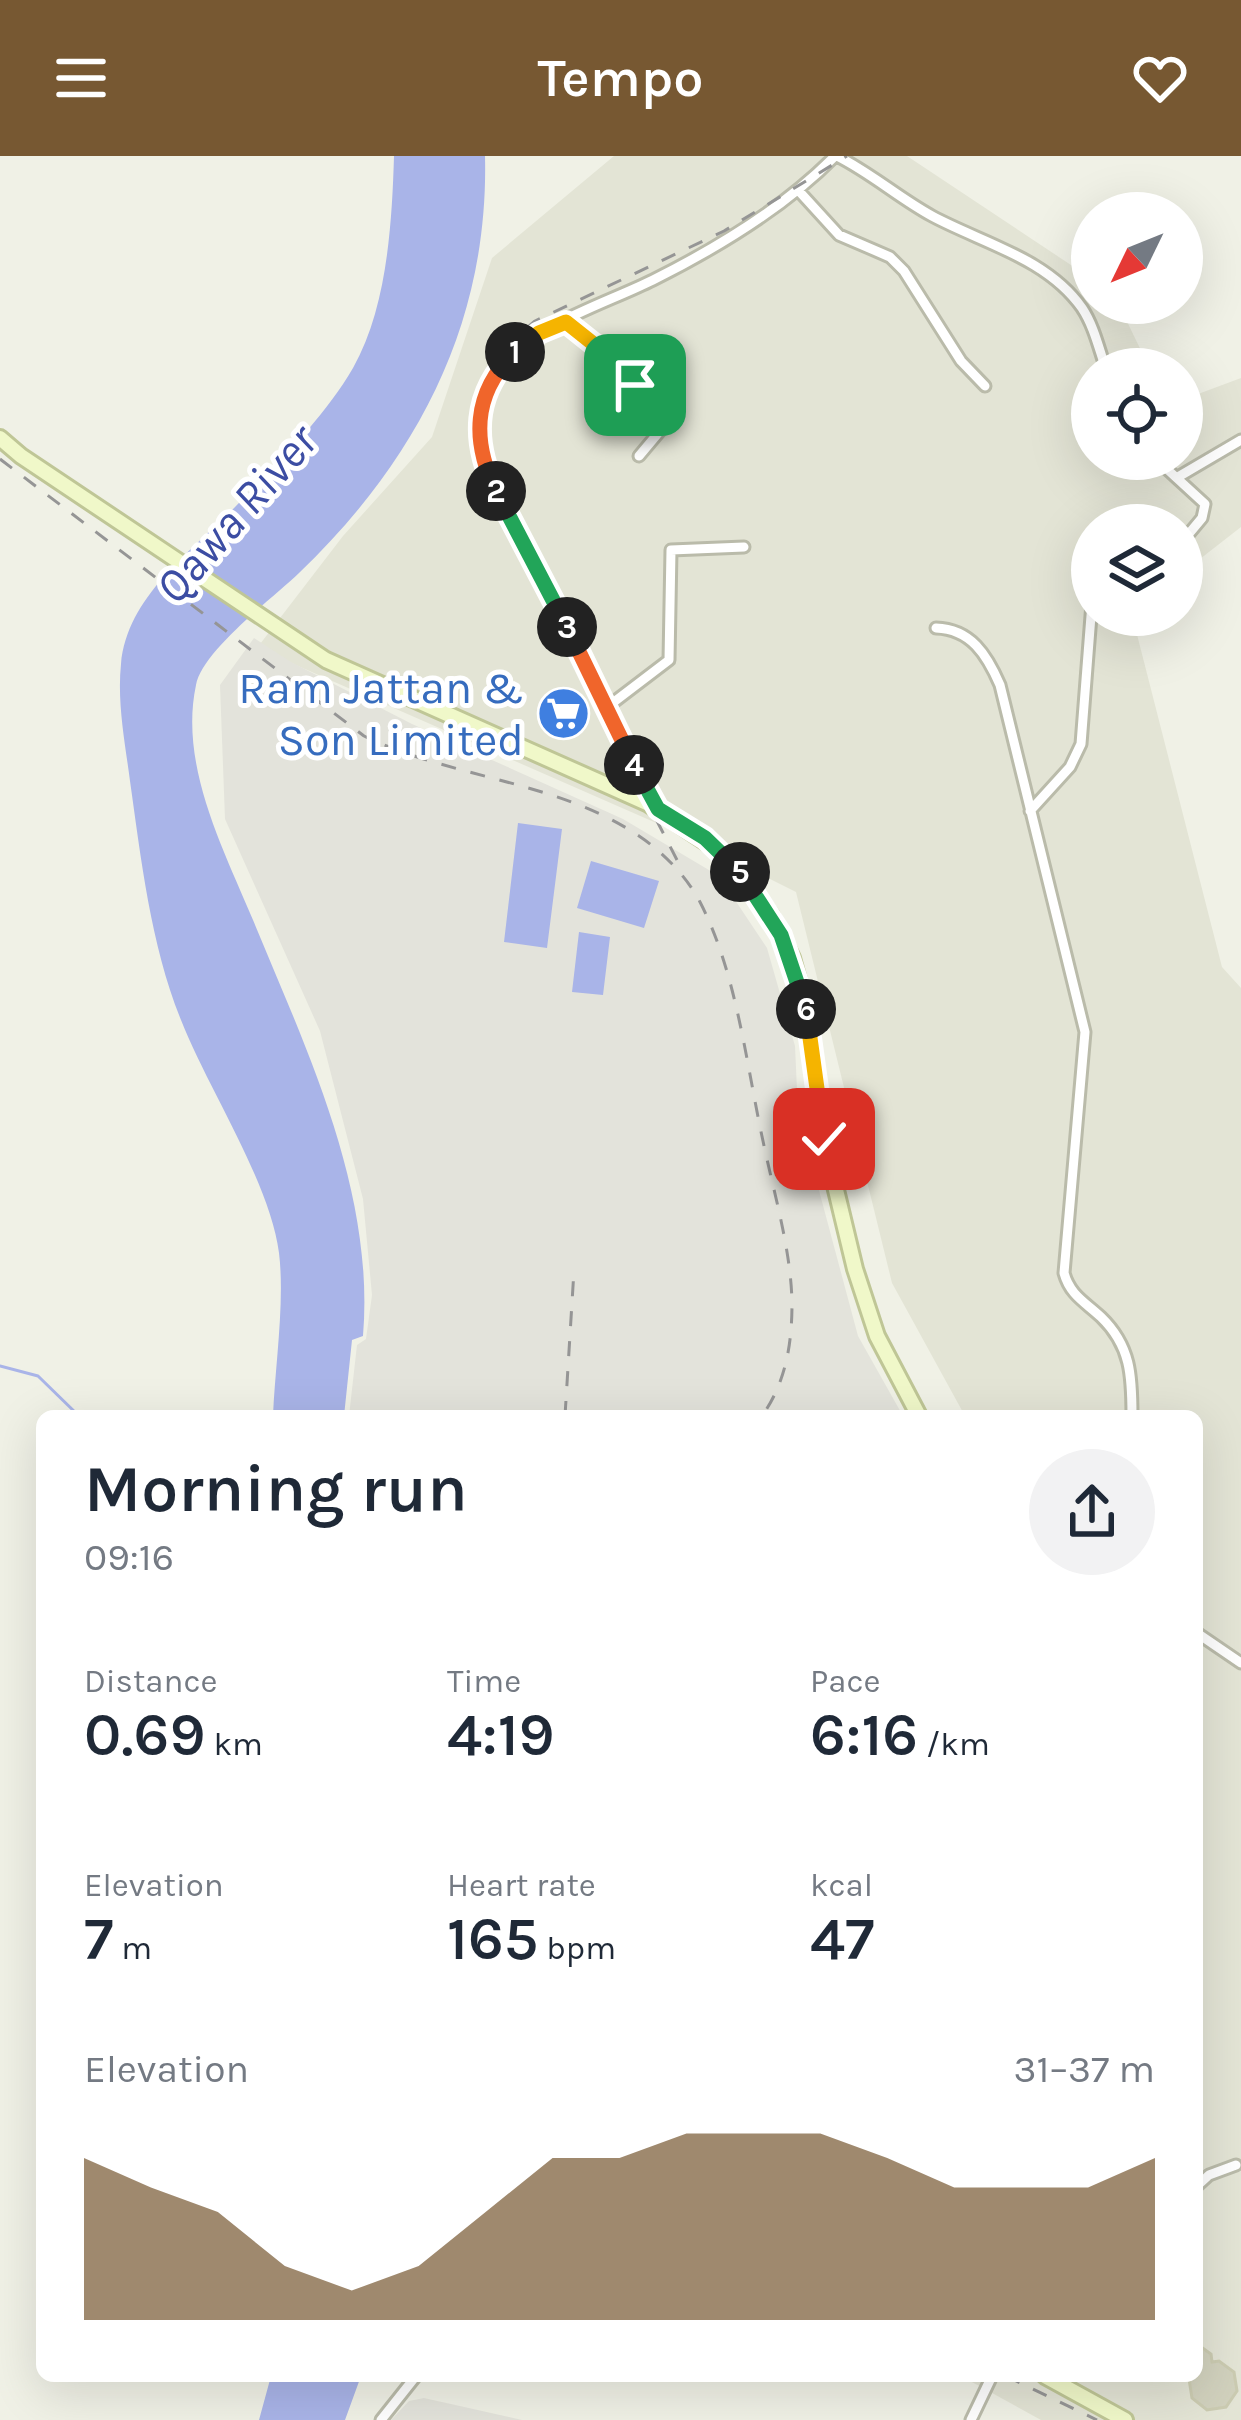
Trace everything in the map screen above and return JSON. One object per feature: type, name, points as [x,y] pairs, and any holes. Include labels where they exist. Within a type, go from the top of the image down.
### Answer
[{"type":"main road","points":[[0,438],[165,554],[352,673],[658,809],[727,856],[771,916],[792,958],[808,1016],[824,1139],[855,1269],[877,1336],[916,1410]]},
{"type":"main road","points":[[1056,2382],[1125,2420]]},
{"type":"street","points":[[658,809],[480,455],[477,436],[488,389],[504,362],[539,333],[682,264],[798,190],[836,156],[876,176],[925,212],[1005,249],[1057,284],[1091,323],[1099,348]]},
{"type":"street","points":[[798,190],[838,235],[890,257],[904,271],[961,361],[986,386]]},
{"type":"street","points":[[566,322],[620,365],[664,425],[639,456]]},
{"type":"street","points":[[1203,462],[1241,440]]},
{"type":"street","points":[[1181,480],[1204,504],[1203,511]]},
{"type":"street","points":[[606,708],[669,661],[671,550],[744,547]]},
{"type":"street","points":[[936,628],[961,633],[988,657],[1000,685],[1085,1032],[1064,1273],[1072,1292],[1103,1319],[1128,1356],[1132,1410]]},
{"type":"street","points":[[1030,811],[1070,767],[1081,744],[1089,636]]},
{"type":"street","points":[[1203,1637],[1241,1663]]},
{"type":"street","points":[[1203,2180],[1236,2165]]},
{"type":"street","points":[[381,2420],[411,2382]]},
{"type":"street","points":[[971,2420],[989,2382]]},
{"type":"shaded area","points":[[614,156],[907,156],[1071,265],[1071,324],[1128,324],[1140,348],[1071,348],[1071,480],[1203,480],[1203,392],[1241,378],[1241,527],[1203,557],[1203,504],[1071,504],[1071,636],[1137,636],[1222,967],[1241,988],[1241,2420],[1041,2420],[972,2382],[1203,2382],[1203,1410],[962,1410],[892,1283],[796,892],[670,829],[257,648],[343,536],[432,437],[492,258]]},
{"type":"shaded area","points":[[254,638],[412,724],[623,819],[719,876],[767,948],[795,1046],[798,1112],[858,1336],[900,1410],[350,1410],[357,1345],[366,1339],[372,1295],[363,1199],[320,1031],[225,819],[220,685]]},
{"type":"shaded area","points":[[424,2398],[522,2420],[391,2420],[409,2401]]},
{"type":"water","name":"Qawa River","points":[[394,156],[485,156],[483,217],[474,275],[438,384],[379,483],[341,529],[211,657],[196,685],[192,715],[207,806],[315,1071],[348,1175],[358,1228],[363,1336],[352,1340],[345,1410],[273,1410],[279,1253],[264,1196],[193,1047],[162,962],[124,737],[121,664],[135,617],[148,596],[299,440],[353,368],[373,319],[389,237]]},
{"type":"water","points":[[518,823],[562,829],[547,948],[504,942]]},
{"type":"water","points":[[591,861],[659,881],[644,928],[577,908]]},
{"type":"water","points":[[579,932],[610,937],[603,995],[572,992]]},
{"type":"water","points":[[269,2382],[359,2382],[345,2420],[259,2420]]},
{"type":"building","points":[[1203,2348],[1212,2362],[1219,2361],[1234,2372],[1237,2391],[1226,2407],[1207,2410],[1192,2398],[1189,2382],[1203,2382]]},
{"type":"waterway","points":[[0,1366],[38,1376],[73,1410]]},
{"type":"railway","points":[[677,860],[480,476],[471,410],[481,383],[515,338],[535,321],[724,231],[847,156]]},
{"type":"railway","points":[[0,459],[364,736],[432,762],[574,803],[648,842],[681,874],[713,930],[732,989],[789,1262],[789,1348],[777,1390],[765,1410]]},
{"type":"railway","points":[[565,1410],[574,1270]]},
{"type":"railway","points":[[1018,2382],[1097,2420]]},
{"type":"place","name":"Ram Jattan & Son Limited","points":[[563,714]]},
{"type":"route","points":[[635,385],[620,365],[566,322],[539,333],[504,362],[488,389],[478,419],[480,455],[658,809],[727,856],[781,935],[808,1016],[824,1139]]}]
